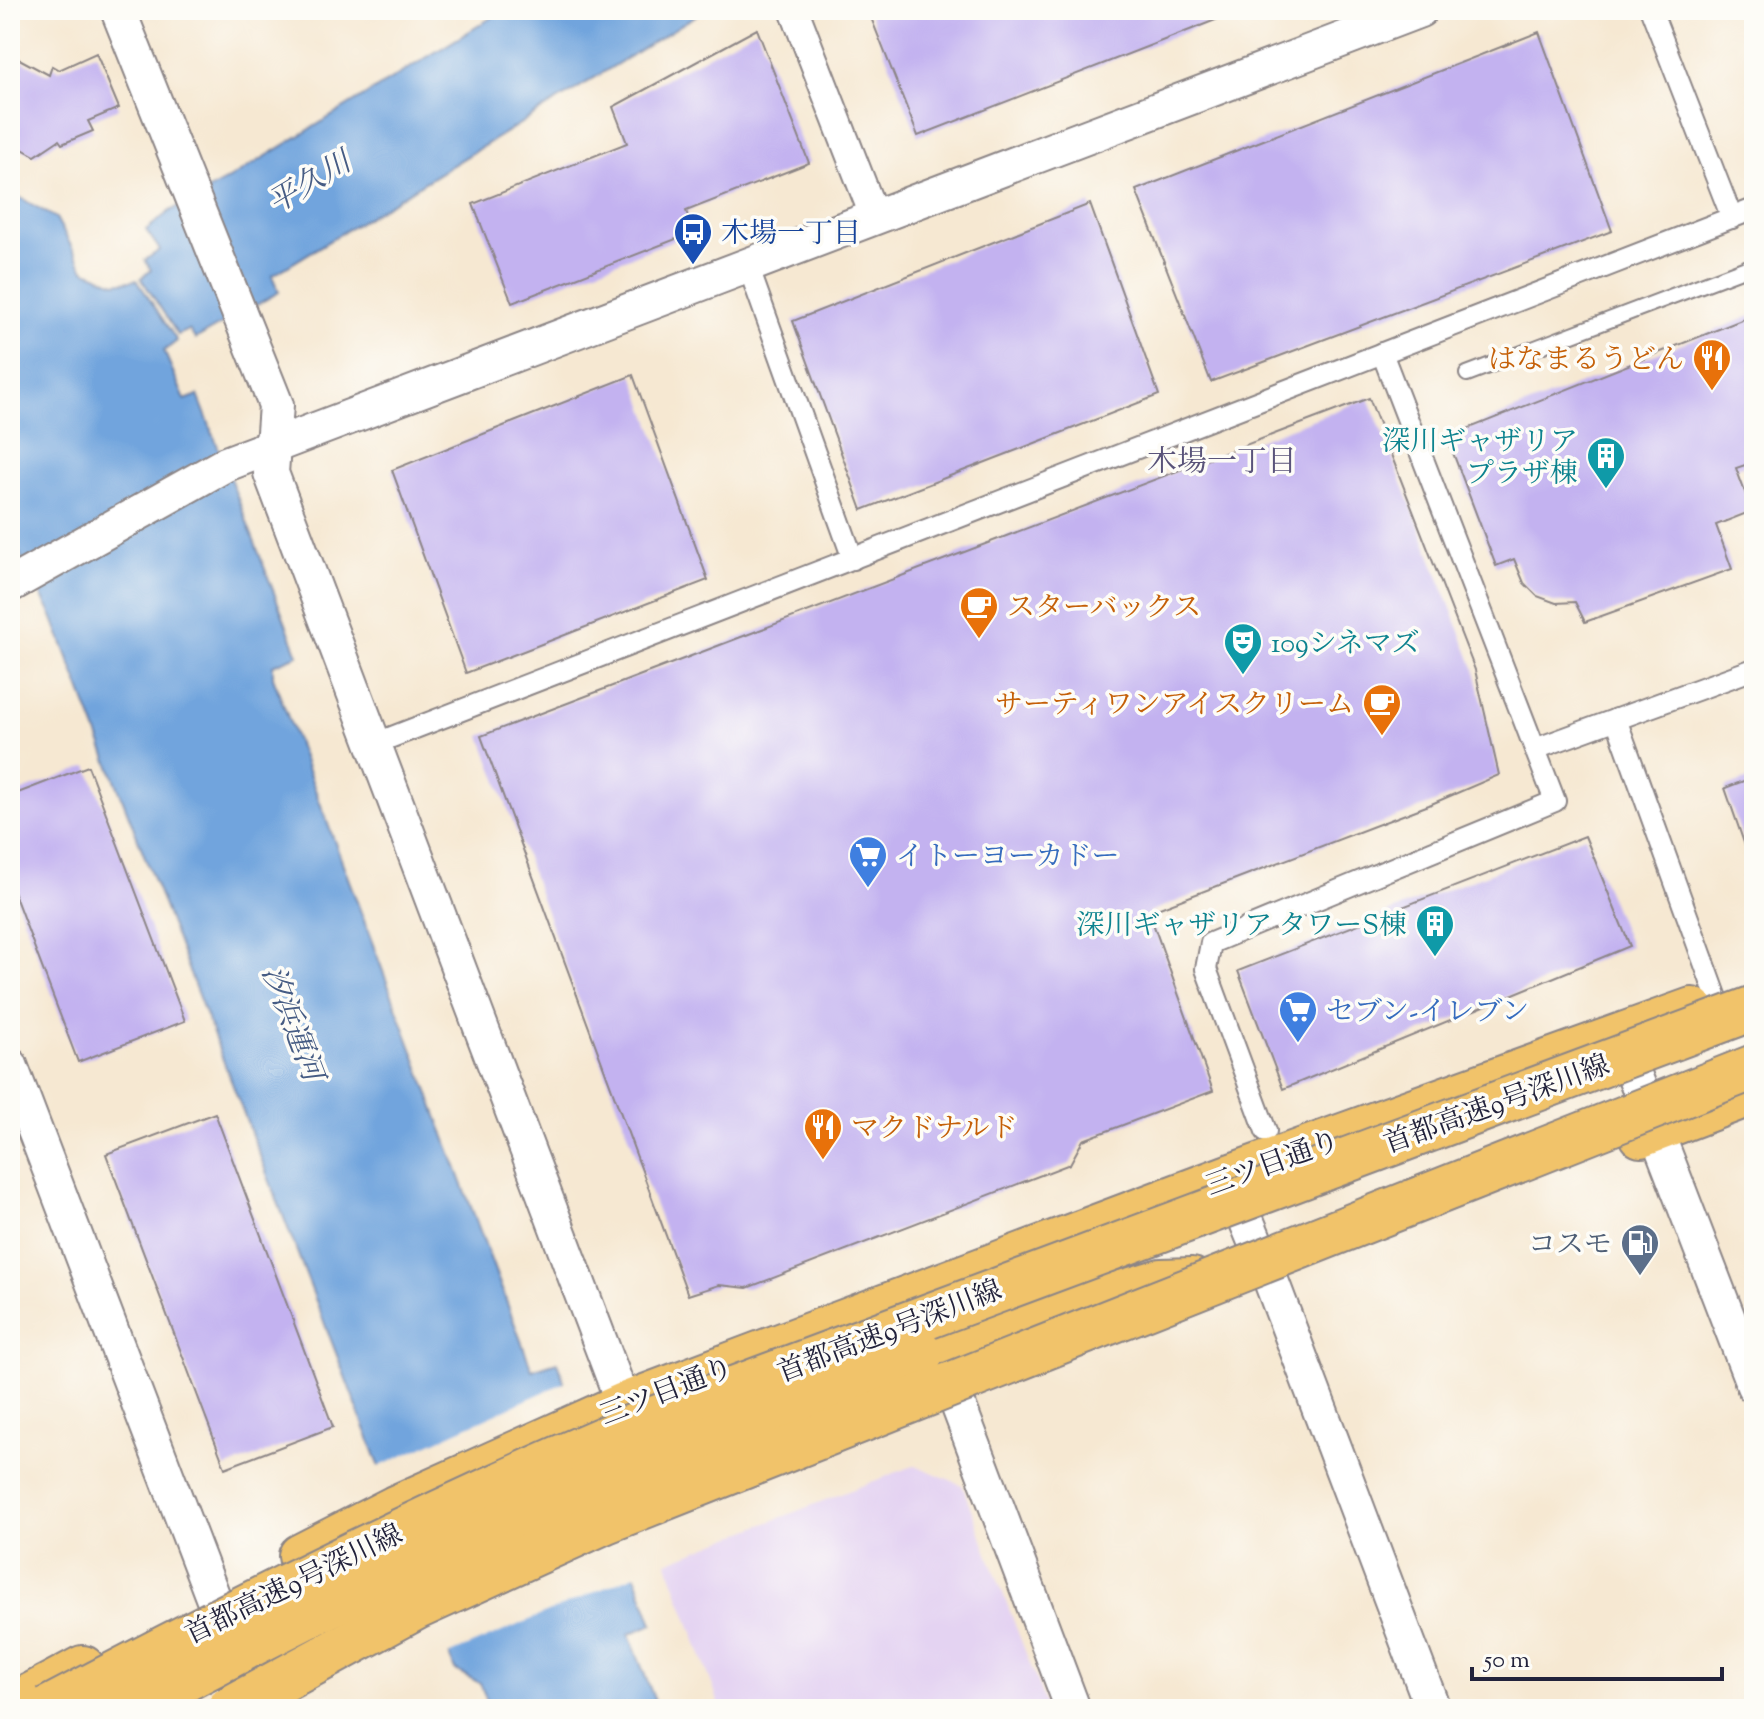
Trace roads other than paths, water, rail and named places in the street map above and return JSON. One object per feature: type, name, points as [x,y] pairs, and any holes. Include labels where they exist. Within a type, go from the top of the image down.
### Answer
[{"type":"main road","name":"三ツ目通り","points":[[10,1707],[395,1508],[624,1405],[1619,1034],[1742,999]]},
{"type":"main road","name":"首都高速9号深川線","points":[[48,1709],[195,1631],[378,1540],[494,1485],[629,1428],[1742,999]]},
{"type":"main road","name":"首都高速9号深川線","points":[[244,1707],[417,1607],[606,1521],[1754,1067]]},
{"type":"main road","points":[[244,1707],[419,1621],[644,1520],[1754,1092]]},
{"type":"main road","points":[[130,1709],[300,1620],[584,1488],[921,1354],[1161,1281],[1270,1278]]},
{"type":"street","points":[[118,10],[276,405],[271,473],[624,1405]]},
{"type":"street","points":[[794,10],[875,218]]},
{"type":"street","points":[[10,585],[221,467],[1420,10]]},
{"type":"street","points":[[1651,10],[1732,218]]},
{"type":"street","points":[[374,744],[1754,209]]},
{"type":"street","points":[[748,266],[853,559]]},
{"type":"street","points":[[1266,1131],[1206,969],[1211,943],[1555,801],[1382,353]]},
{"type":"street","points":[[1535,749],[1754,669]]},
{"type":"street","points":[[1616,719],[1742,999]]},
{"type":"street","points":[[1619,1034],[1754,1386]]},
{"type":"street","points":[[10,1065],[214,1600],[244,1707]]},
{"type":"street","points":[[1229,1177],[1433,1709]]},
{"type":"street","points":[[956,1399],[1073,1709]]},
{"type":"lane","points":[[1467,374],[1754,265]]},
{"type":"water","name":"平久川","points":[[504,10],[705,10],[272,276],[279,292],[195,339],[189,330],[178,335],[141,278],[151,270],[145,260],[160,250],[146,230],[170,211],[229,179]]},
{"type":"water","name":"汐浜運河","points":[[10,192],[56,218],[84,270],[115,283],[137,280],[177,341],[164,351],[185,400],[198,395],[298,655],[273,665],[273,677],[532,1370],[557,1362],[653,1624],[629,1634],[658,1709],[490,1709],[480,1683],[455,1670],[52,616],[10,535]]},
{"type":"place","name":"木場一丁目","points":[[693,266]]},
{"type":"place","name":"はなまるうどん","points":[[1712,392]]},
{"type":"place","name":"深川ギャザリア プラザ棟","points":[[1606,490]]},
{"type":"place","name":"スターバックス","points":[[979,640]]},
{"type":"place","name":"109シネマズ","points":[[1243,676]]},
{"type":"place","name":"サーティワンアイスクリーム","points":[[1382,737]]},
{"type":"place","name":"イトーヨーカドー","points":[[868,889]]},
{"type":"place","name":"深川ギャザリア タワーS棟","points":[[1435,958]]},
{"type":"place","name":"セブン-イレブン","points":[[1298,1044]]},
{"type":"place","name":"マクドナルド","points":[[823,1161]]},
{"type":"place","name":"コスモ","points":[[1640,1277]]},
{"type":"district","name":"木場一丁目","points":[[1222,461]]}]
